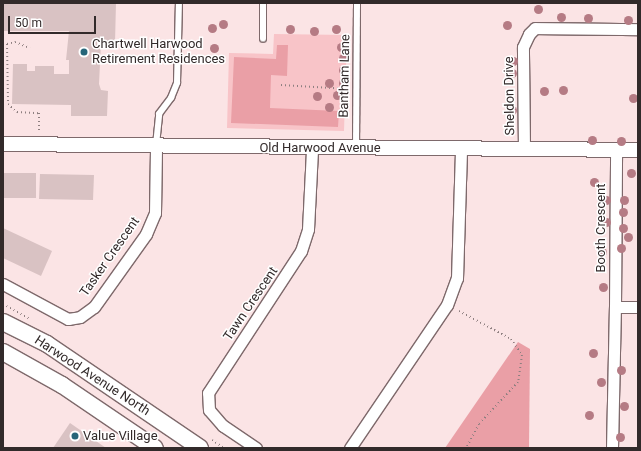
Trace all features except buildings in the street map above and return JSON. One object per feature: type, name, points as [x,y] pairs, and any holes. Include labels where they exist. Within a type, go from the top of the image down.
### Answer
[{"type":"main road","name":"Harwood Avenue North","points":[[3,322],[47,344],[200,448]]},
{"type":"main road","name":"Harwood Avenue North","points":[[3,352],[62,385],[155,448]]},
{"type":"street","name":"Sheldon Drive","points":[[524,149],[523,47],[529,34],[535,28],[638,29]]},
{"type":"street","name":"Old Harwood Avenue","points":[[3,144],[312,149],[638,150]]},
{"type":"street","name":"Tasker Crescent","points":[[3,284],[68,319],[80,318],[94,307],[146,234],[155,213],[156,146]]},
{"type":"street","name":"Tawn Crescent","points":[[256,448],[213,416],[209,410],[208,393],[301,251],[308,229],[312,149]]},
{"type":"street","points":[[350,448],[447,305],[457,278],[461,149]]},
{"type":"street","name":"Booth Crescent","points":[[612,448],[616,150]]},
{"type":"street","points":[[615,307],[638,307]]},
{"type":"lane","points":[[156,146],[159,114],[171,98],[176,83],[179,3]]},
{"type":"lane","points":[[263,3],[263,39]]},
{"type":"lane","name":"Bantham Lane","points":[[356,148],[357,3]]},
{"type":"path","points":[[3,45],[15,42],[30,48]]},
{"type":"path","points":[[7,44],[8,104],[17,112],[39,113],[39,144]]},
{"type":"path","points":[[280,85],[356,89]]},
{"type":"path","points":[[459,311],[511,339],[522,355],[518,382],[479,424],[466,448]]},
{"type":"shaded area","points":[[274,34],[347,35],[344,131],[227,128],[229,53],[273,54]]},
{"type":"shaded area","points":[[277,45],[288,45],[287,76],[271,75],[270,108],[339,111],[338,127],[231,123],[234,57],[276,59]]},
{"type":"shaded area","points":[[518,342],[530,349],[529,448],[445,448]]},
{"type":"place","name":"Chartwell Harwood Retirement Residences","points":[[84,52]]},
{"type":"place","name":"Value Village","points":[[75,436]]}]
